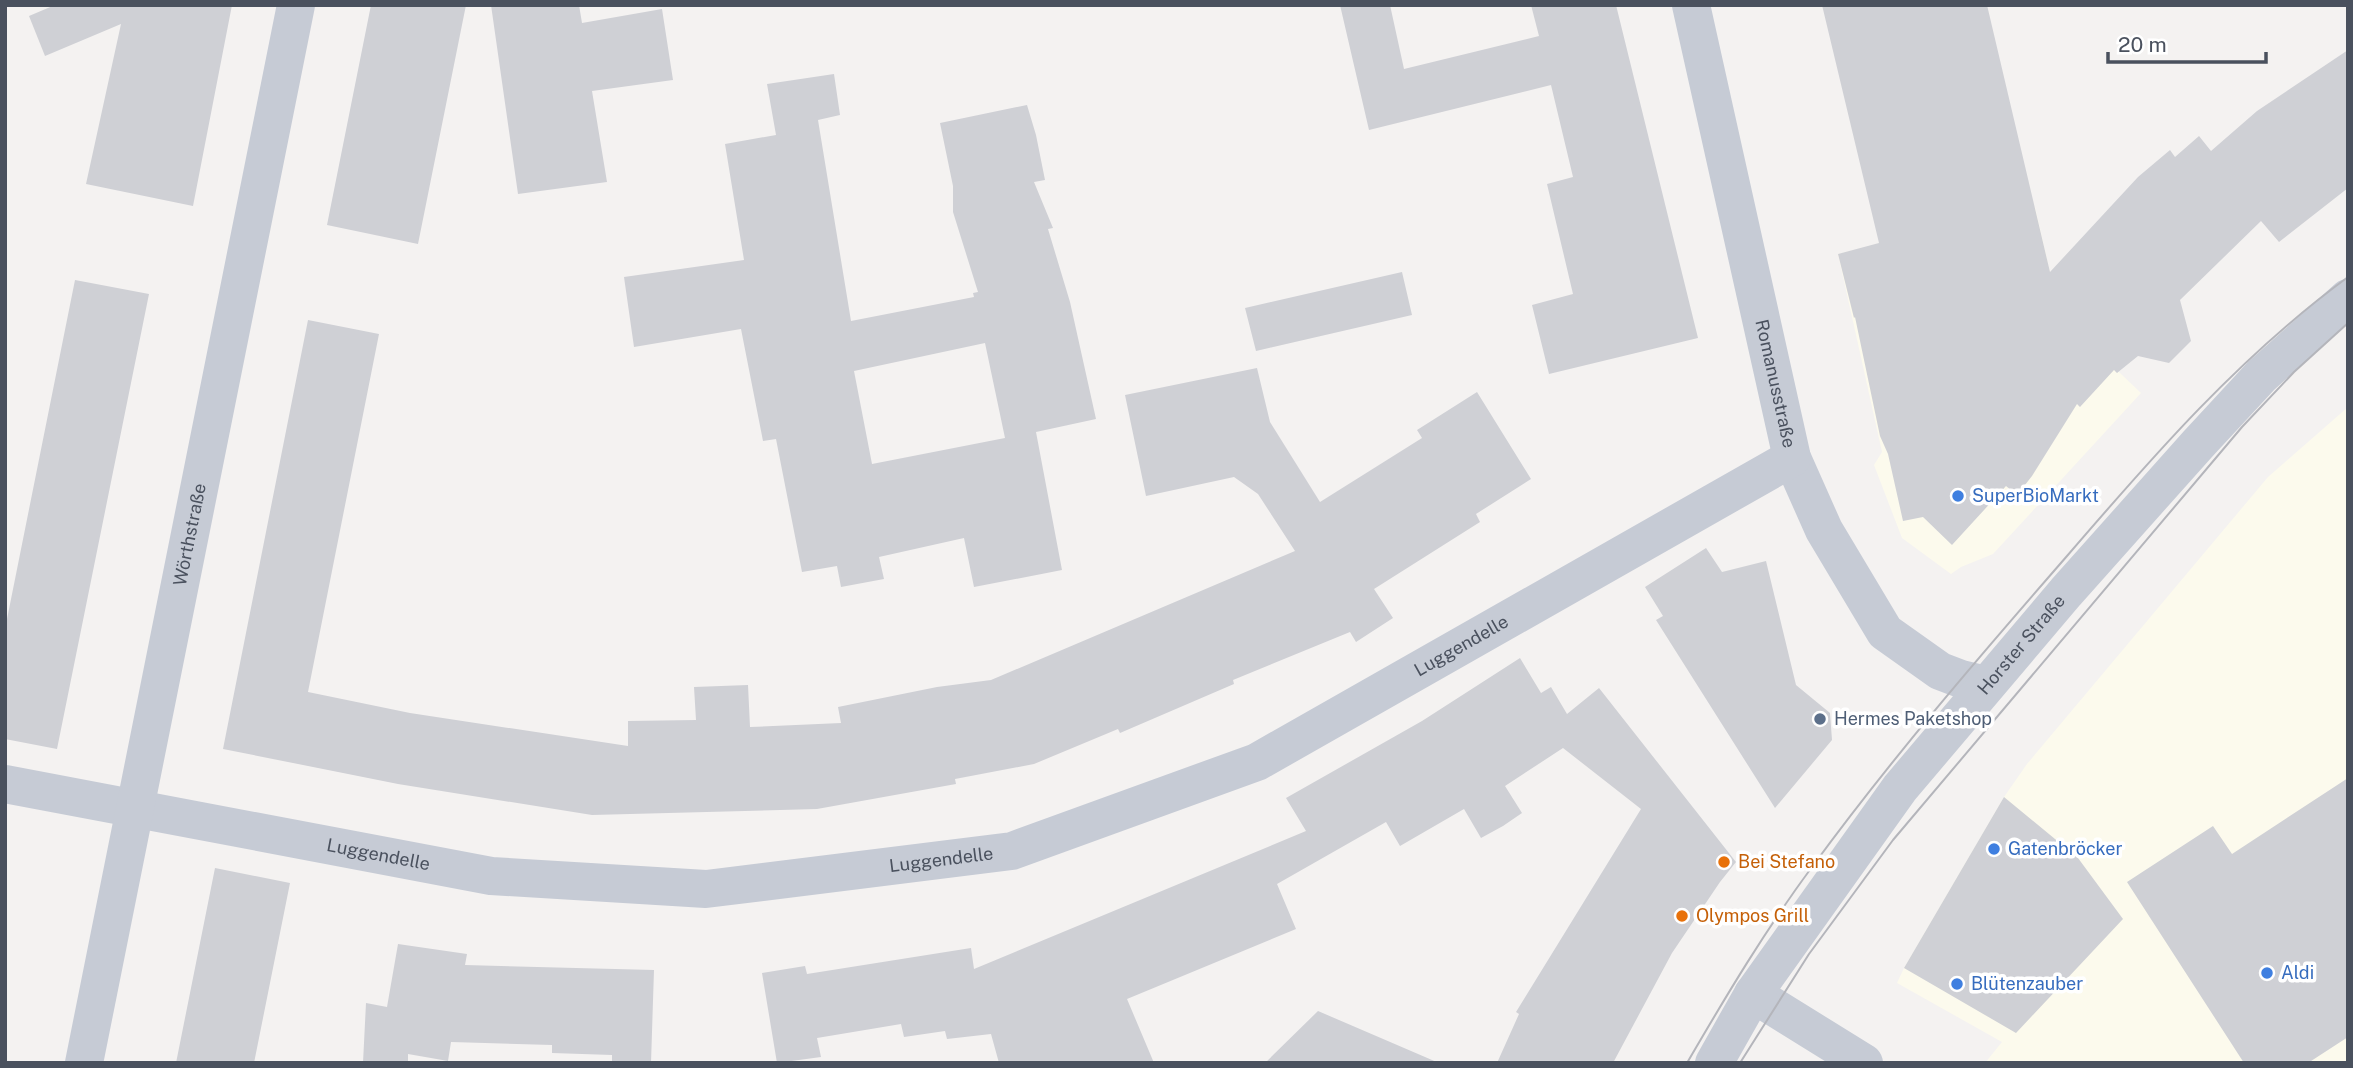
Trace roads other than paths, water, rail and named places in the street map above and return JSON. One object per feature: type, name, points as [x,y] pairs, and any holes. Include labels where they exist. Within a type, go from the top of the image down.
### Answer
[{"type":"street","name":"Wörthstraße","points":[[84,1063],[296,5]]},
{"type":"street","name":"Romanusstraße","points":[[1691,5],[1793,458],[1824,530],[1885,632],[1940,671],[1986,685]]},
{"type":"street","name":"Horster Straße","points":[[1714,1063],[1753,994],[1900,788],[2110,543],[2252,386],[2348,298]]},
{"type":"street","name":"Luggendelle","points":[[5,783],[491,876],[706,889],[1012,851],[1257,762],[1793,458]]},
{"type":"street","points":[[1753,994],[1864,1063]]},
{"type":"tram line","points":[[1687,1063],[1795,890],[1873,787],[1968,670],[2132,481],[2199,409],[2271,340],[2348,277]]},
{"type":"tram line","points":[[1740,1063],[1809,954],[1893,840],[2242,427],[2294,372],[2348,323]]},
{"type":"place","name":"SuperBioMarkt","points":[[1958,496]]},
{"type":"place","name":"Hermes Paketshop","points":[[1820,719]]},
{"type":"place","name":"Gatenbröcker","points":[[1994,849]]},
{"type":"place","name":"Bei Stefano","points":[[1724,862]]},
{"type":"place","name":"Olympos Grill","points":[[1682,916]]},
{"type":"place","name":"Aldi","points":[[2267,973]]},
{"type":"place","name":"Blütenzauber","points":[[1957,984]]}]
